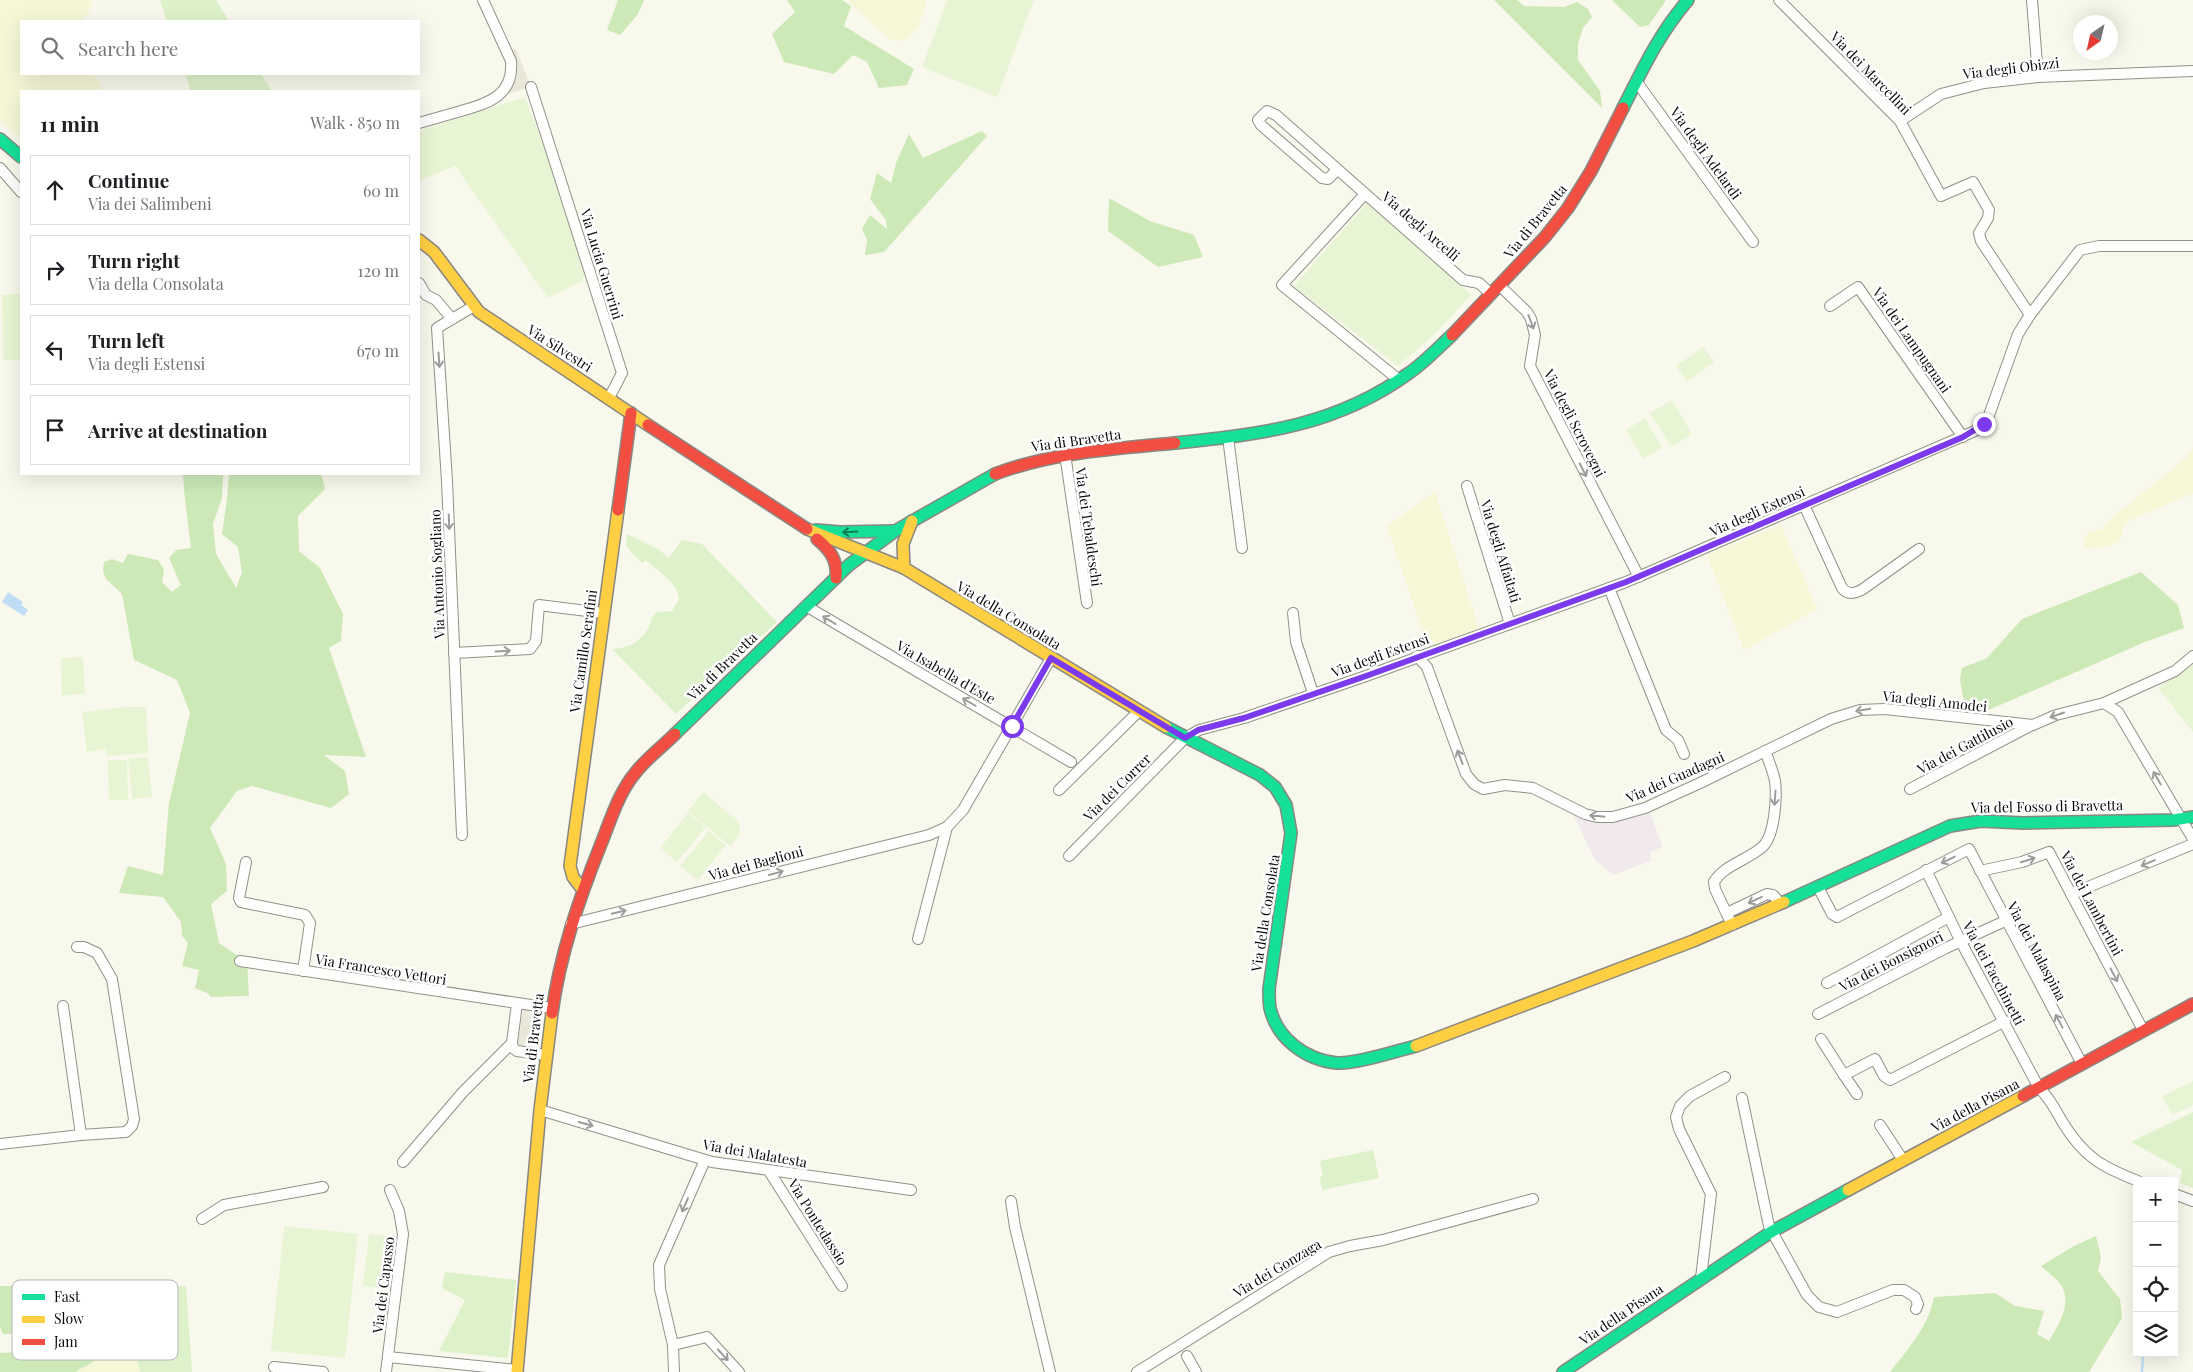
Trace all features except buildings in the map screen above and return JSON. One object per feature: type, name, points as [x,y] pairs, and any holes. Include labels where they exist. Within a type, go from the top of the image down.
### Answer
[{"type":"main road","name":"Via di Bravetta","points":[[517,1371],[540,1110],[558,973],[571,924],[583,890],[618,801],[636,772],[806,606],[866,551],[895,531],[965,489],[1003,470],[1034,460],[1065,454],[1228,437],[1311,423],[1371,397],[1399,380],[1434,353],[1545,237],[1575,197],[1591,171],[1663,32],[1688,0]]},
{"type":"main road","points":[[0,138],[20,156]]},
{"type":"main road","name":"Via Silvestri","points":[[420,240],[434,252],[474,306],[661,434],[805,529]]},
{"type":"main road","name":"Via Camillo Serafini","points":[[583,890],[573,877],[570,868],[631,413]]},
{"type":"main road","points":[[904,568],[903,544],[912,521]]},
{"type":"main road","points":[[805,529],[840,532],[895,531]]},
{"type":"main road","points":[[805,529],[829,541],[866,551]]},
{"type":"main road","points":[[805,529],[834,556],[838,568],[836,578]]},
{"type":"main road","name":"Via della Consolata","points":[[866,551],[904,568],[1185,738],[1259,774],[1276,788],[1286,805],[1290,819],[1291,839],[1268,990],[1269,1002],[1281,1033],[1291,1044],[1315,1058],[1326,1062],[1346,1063],[1424,1044],[1732,925]]},
{"type":"main road","name":"Via del Fosso di Bravetta","points":[[1732,925],[1936,831],[1962,823],[1981,821],[2023,823],[2181,820],[2193,816]]},
{"type":"main road","name":"Via della Pisana","points":[[1564,1372],[1772,1232],[2193,1004]]},
{"type":"street","name":"Via dei Marcellini","points":[[1779,0],[1900,121],[1941,196],[1973,182],[1989,210],[1988,218],[1979,233],[1981,241],[2030,315]]},
{"type":"street","points":[[2032,0],[2038,76]]},
{"type":"street","points":[[420,123],[489,102],[500,94],[508,83],[511,61],[486,1]]},
{"type":"street","name":"Via degli Obizzi","points":[[1900,121],[1931,99],[1948,91],[1984,83],[2038,76],[2193,71]]},
{"type":"street","name":"Via degli Adelardi","points":[[1636,81],[1753,242]]},
{"type":"street","name":"Via Lucia Guerrini","points":[[531,87],[548,135],[587,266],[622,373],[608,398]]},
{"type":"street","name":"Via degli Arcelli","points":[[1337,170],[1328,179],[1322,178],[1261,125],[1258,120],[1264,113],[1271,112],[1463,280],[1479,283],[1495,290]]},
{"type":"street","points":[[0,168],[20,191]]},
{"type":"street","points":[[1365,194],[1282,285],[1399,380]]},
{"type":"street","name":"Via degli Estensi","points":[[1185,738],[1198,730],[1244,718],[1639,577],[1963,437],[1981,427],[1988,419],[2014,342],[2030,315],[2082,249],[2099,246],[2193,246]]},
{"type":"street","points":[[420,285],[426,295],[436,300],[452,320],[474,306]]},
{"type":"street","name":"Via dei Lampugnani","points":[[1830,306],[1858,287],[1963,437]]},
{"type":"street","name":"Via degli Scrovegni","points":[[1495,290],[1529,315],[1535,335],[1530,366],[1639,577]]},
{"type":"street","name":"Via Antonio Sogliano","points":[[452,320],[437,328],[447,481],[462,835]]},
{"type":"street","points":[[1228,437],[1242,548]]},
{"type":"street","name":"Via dei Tebaldeschi","points":[[1065,454],[1087,603]]},
{"type":"street","name":"Via degli Affaitati","points":[[1467,486],[1510,624]]},
{"type":"street","points":[[1804,505],[1842,588],[1846,592],[1854,593],[1863,589],[1919,549]]},
{"type":"street","points":[[1609,588],[1666,730],[1678,740],[1684,754]]},
{"type":"street","points":[[454,653],[530,649],[536,641],[539,604],[603,613]]},
{"type":"street","name":"Via Isabella d'Este","points":[[806,606],[1071,762]]},
{"type":"street","points":[[1293,614],[1296,642],[1314,693]]},
{"type":"street","name":"Via dei Guadagni","points":[[1417,656],[1427,668],[1466,774],[1478,787],[1486,789],[1511,785],[1533,788],[1582,813],[1594,817],[1613,817],[1645,808],[1765,751]]},
{"type":"street","name":"Via degli Amodei","points":[[1765,751],[1831,719],[1870,709],[2033,725],[2056,715],[2104,703],[2175,671],[2193,656]]},
{"type":"street","points":[[918,939],[948,828],[963,810],[1051,658]]},
{"type":"street","points":[[2104,703],[2118,712],[2193,839]]},
{"type":"street","points":[[1059,790],[1139,710]]},
{"type":"street","name":"Via dei Gattilusio","points":[[1910,790],[2033,725]]},
{"type":"street","name":"Via dei Correr","points":[[1069,856],[1185,738]]},
{"type":"street","points":[[1732,925],[1715,889],[1715,880],[1763,847],[1771,828],[1775,783],[1765,751]]},
{"type":"street","name":"Via dei Baglioni","points":[[571,924],[929,835],[948,828]]},
{"type":"street","points":[[2071,894],[2193,844]]},
{"type":"street","name":"Via dei Malaspina","points":[[1926,870],[1969,850],[2005,922],[2082,1064]]},
{"type":"street","name":"Via dei Lambertini","points":[[1980,871],[2022,862],[2050,852],[2144,1030]]},
{"type":"street","points":[[246,862],[239,898],[241,902],[308,918],[310,923],[303,971]]},
{"type":"street","points":[[1818,886],[1832,914],[1837,917],[1926,870]]},
{"type":"street","name":"Via dei Facchinetti","points":[[1926,870],[1961,942],[2005,1021],[2039,1088],[2048,1097],[2072,1137],[2086,1154],[2110,1170],[2133,1179]]},
{"type":"street","points":[[1727,913],[1767,894],[1773,895],[1780,903]]},
{"type":"street","points":[[1827,983],[1949,917]]},
{"type":"street","name":"Via dei Bonsignori","points":[[1818,1014],[1900,971],[2005,922]]},
{"type":"street","points":[[0,1144],[81,1134],[126,1132],[132,1126],[134,1119],[112,979],[97,953],[84,947],[77,947]]},
{"type":"street","name":"Via Francesco Vettori","points":[[240,961],[552,1008]]},
{"type":"street","points":[[517,1003],[513,1048],[517,1051],[546,1055]]},
{"type":"street","points":[[63,1006],[81,1134]]},
{"type":"street","points":[[1844,1075],[1875,1059],[1884,1076],[1890,1080],[2005,1021]]},
{"type":"street","points":[[1821,1039],[1857,1094]]},
{"type":"street","points":[[403,1162],[464,1092],[512,1043]]},
{"type":"street","points":[[1701,1278],[1711,1194],[1676,1123],[1676,1117],[1680,1106],[1690,1096],[1725,1077]]},
{"type":"street","points":[[1742,1098],[1772,1232],[1802,1287],[1812,1300],[1823,1309],[1840,1312],[1883,1293],[1896,1290],[1907,1291],[1915,1296],[1918,1304],[1916,1309]]},
{"type":"street","name":"Via dei Malatesta","points":[[540,1110],[704,1160],[911,1190]]},
{"type":"street","points":[[1880,1125],[1903,1160]]},
{"type":"street","points":[[674,1372],[673,1345],[660,1289],[659,1265],[704,1160]]},
{"type":"street","name":"Via Pontedassio","points":[[770,1171],[842,1286]]},
{"type":"street","points":[[202,1219],[224,1205],[324,1187]]},
{"type":"street","name":"Via dei Capasso","points":[[386,1372],[403,1234],[399,1211],[390,1190]]},
{"type":"street","points":[[2178,1195],[2193,1201]]},
{"type":"street","name":"Via dei Gonzaga","points":[[1137,1372],[1330,1252],[1383,1240],[1533,1199]]},
{"type":"street","points":[[1012,1201],[1016,1228],[1050,1372]]},
{"type":"street","points":[[673,1345],[707,1337],[740,1372]]},
{"type":"street","points":[[388,1356],[517,1371]]},
{"type":"street","points":[[1187,1356],[1196,1372]]},
{"type":"street","points":[[409,1372],[411,1360]]},
{"type":"street","points":[[274,1367],[323,1372]]},
{"type":"shaded area","points":[[516,49],[531,87],[495,98],[508,83],[509,53]]},
{"type":"shaded area","points":[[1649,811],[1663,847],[1650,852],[1652,860],[1614,875],[1595,860],[1573,814],[1601,821]]},
{"type":"shaded area","points":[[523,1009],[530,1010],[527,1015],[536,1016],[541,1011],[537,1037],[530,1037],[529,1046],[518,1045]]},
{"type":"green space","points":[[0,0],[92,0],[89,13],[80,20],[20,20],[20,75],[94,75],[100,83],[102,90],[20,90],[20,138],[0,121]]},
{"type":"green space","points":[[160,0],[216,0],[228,20],[167,20]]},
{"type":"green space","points":[[618,0],[644,0],[638,14],[620,35],[607,30]]},
{"type":"green space","points":[[787,0],[842,0],[851,6],[844,26],[914,69],[907,85],[879,88],[867,62],[853,55],[834,74],[784,62],[772,34],[795,12]]},
{"type":"green space","points":[[847,0],[927,0],[918,28],[908,38],[901,41],[889,39]]},
{"type":"green space","points":[[947,0],[1034,0],[997,97],[922,67]]},
{"type":"green space","points":[[1494,0],[1517,0],[1524,6],[1564,7],[1577,2],[1588,9],[1592,17],[1583,28],[1578,44],[1578,60],[1600,91],[1602,108]]},
{"type":"green space","points":[[1612,0],[1666,0],[1649,25],[1640,27]]},
{"type":"green space","points":[[185,75],[262,75],[271,90],[191,90]]},
{"type":"green space","points":[[525,97],[553,171],[585,273],[582,281],[548,298],[455,166],[420,181],[420,131]]},
{"type":"green space","points":[[982,131],[987,136],[884,252],[865,255],[867,240],[862,229],[870,215],[887,229],[886,220],[870,199],[877,173],[891,183],[896,163],[909,134],[923,158]]},
{"type":"green space","points":[[1109,198],[1150,221],[1194,235],[1203,257],[1158,267],[1108,231]]},
{"type":"green space","points":[[1367,203],[1471,295],[1435,334],[1398,366],[1294,286]]},
{"type":"green space","points":[[20,294],[20,360],[3,360],[2,295]]},
{"type":"green space","points":[[1703,347],[1714,362],[1687,381],[1676,366]]},
{"type":"green space","points":[[1672,400],[1692,434],[1671,447],[1650,413]]},
{"type":"green space","points":[[1645,418],[1662,448],[1643,459],[1626,430]]},
{"type":"green space","points":[[2193,447],[2193,493],[2126,522],[2119,542],[2103,547],[2086,549],[2083,542],[2088,532],[2101,530],[2113,517],[2185,459]]},
{"type":"green space","points":[[183,475],[223,475],[222,498],[213,524],[216,554],[236,588],[242,573],[238,547],[222,534],[229,475],[321,475],[325,489],[298,516],[299,551],[320,568],[343,614],[341,641],[329,648],[366,757],[324,755],[345,771],[349,794],[331,808],[252,786],[237,791],[210,828],[226,864],[227,891],[211,904],[219,943],[247,962],[249,996],[210,997],[209,994],[195,988],[199,970],[182,966],[188,943],[182,936],[181,922],[163,897],[119,893],[128,866],[163,875],[169,803],[190,713],[177,680],[134,660],[122,594],[106,579],[103,571],[104,562],[112,559],[123,563],[128,554],[158,560],[164,570],[162,582],[172,592],[181,585],[169,558],[176,550],[191,548]]},
{"type":"green space","points":[[1435,492],[1479,629],[1428,647],[1387,526]]},
{"type":"green space","points":[[1781,525],[1817,609],[1744,650],[1707,555]]},
{"type":"green space","points":[[627,534],[658,549],[669,558],[682,540],[702,544],[777,622],[676,714],[612,649],[629,646],[634,643],[646,632],[656,612],[672,611],[679,599],[675,587],[666,576],[646,560],[642,563],[626,546]]},
{"type":"green space","points":[[2141,572],[2178,605],[2184,628],[2145,642],[1991,709],[1966,713],[1960,680],[1962,668],[1987,658],[2022,619]]},
{"type":"green space","points":[[83,657],[85,694],[62,695],[61,658]]},
{"type":"green space","points":[[2193,660],[2193,732],[2158,688]]},
{"type":"green space","points":[[124,707],[146,707],[148,753],[107,756],[106,749],[87,752],[82,712]]},
{"type":"green space","points":[[148,757],[152,797],[132,799],[128,759]]},
{"type":"green space","points":[[108,760],[127,760],[128,800],[109,800]]},
{"type":"green space","points":[[703,792],[739,822],[740,835],[730,846],[688,811]]},
{"type":"green space","points":[[688,813],[706,827],[677,862],[660,848]]},
{"type":"green space","points":[[709,831],[726,845],[698,880],[680,866]]},
{"type":"green space","points":[[2193,1081],[2193,1105],[2172,1115],[2162,1096]]},
{"type":"green space","points":[[2193,1112],[2193,1188],[2180,1183],[2182,1170],[2131,1142]]},
{"type":"green space","points":[[1373,1150],[1379,1178],[1322,1190],[1320,1177],[1323,1176],[1320,1161]]},
{"type":"green space","points":[[284,1226],[358,1234],[345,1358],[271,1351]]},
{"type":"green space","points":[[369,1234],[391,1236],[386,1288],[363,1286]]},
{"type":"green space","points":[[2096,1236],[2101,1258],[2098,1271],[2120,1299],[2122,1318],[2089,1372],[1890,1372],[1911,1346],[1923,1327],[1928,1318],[1934,1297],[1995,1293],[2015,1306],[2044,1311],[2037,1334],[2049,1341],[2063,1314],[2065,1299],[2059,1282],[2041,1266],[2074,1246]]},
{"type":"green space","points":[[445,1272],[516,1280],[508,1358],[439,1351],[465,1300],[442,1288]]},
{"type":"green space","points":[[0,1286],[12,1286],[12,1334],[3,1334],[0,1327]]},
{"type":"green space","points":[[178,1286],[186,1286],[192,1372],[140,1372],[137,1360],[178,1360]]},
{"type":"green space","points":[[12,1352],[12,1360],[96,1360],[75,1372],[0,1372],[0,1353]]},
{"type":"green space","points":[[96,1360],[137,1360],[140,1372],[75,1372]]},
{"type":"water","points":[[8,592],[23,602],[21,605],[28,610],[24,616],[2,602]]},
{"type":"waterway","points":[[2142,1372],[2143,1357]]},
{"type":"traffic: fast","points":[[1623,108],[1660,39],[1688,0]]},
{"type":"traffic: fast","points":[[0,139],[20,156]]},
{"type":"traffic: fast","points":[[1175,443],[1268,431],[1326,416],[1382,391],[1420,365],[1452,335]]},
{"type":"traffic: fast","points":[[675,734],[849,565],[895,531],[995,474]]},
{"type":"traffic: fast","points":[[816,530],[840,532],[894,531]]},
{"type":"traffic: fast","points":[[1166,727],[1260,775],[1275,787],[1286,805],[1291,833],[1269,989],[1270,1008],[1279,1029],[1286,1038],[1294,1046],[1314,1058],[1337,1063],[1366,1059],[1416,1046]]},
{"type":"traffic: fast","points":[[1784,902],[1950,826],[1981,821],[2023,823],[2173,820],[2193,817]]},
{"type":"traffic: fast","points":[[1563,1372],[1771,1232],[1848,1190]]},
{"type":"traffic: slow","points":[[420,241],[434,252],[479,312],[648,425]]},
{"type":"traffic: slow","points":[[583,890],[573,877],[570,866],[618,510]]},
{"type":"traffic: slow","points":[[904,568],[903,544],[912,521]]},
{"type":"traffic: slow","points":[[807,529],[904,568],[1166,727]]},
{"type":"traffic: slow","points":[[1416,1046],[1693,941],[1784,902]]},
{"type":"traffic: slow","points":[[517,1372],[540,1110],[552,1013]]},
{"type":"traffic: slow","points":[[1848,1190],[2023,1096]]},
{"type":"traffic: jam","points":[[1452,335],[1545,237],[1568,208],[1591,171],[1623,108]]},
{"type":"traffic: jam","points":[[618,510],[631,413]]},
{"type":"traffic: jam","points":[[648,425],[807,529]]},
{"type":"traffic: jam","points":[[995,474],[1061,456],[1175,443]]},
{"type":"traffic: jam","points":[[817,539],[832,556],[836,566],[836,578]]},
{"type":"traffic: jam","points":[[552,1013],[560,969],[571,927],[585,885],[616,806],[636,772],[675,734]]},
{"type":"traffic: jam","points":[[2023,1096],[2193,1004]]},
{"type":"route","points":[[1012,726],[1051,658],[1185,738],[1198,730],[1244,718],[1366,676],[1639,577],[1963,437],[1984,424]]}]
